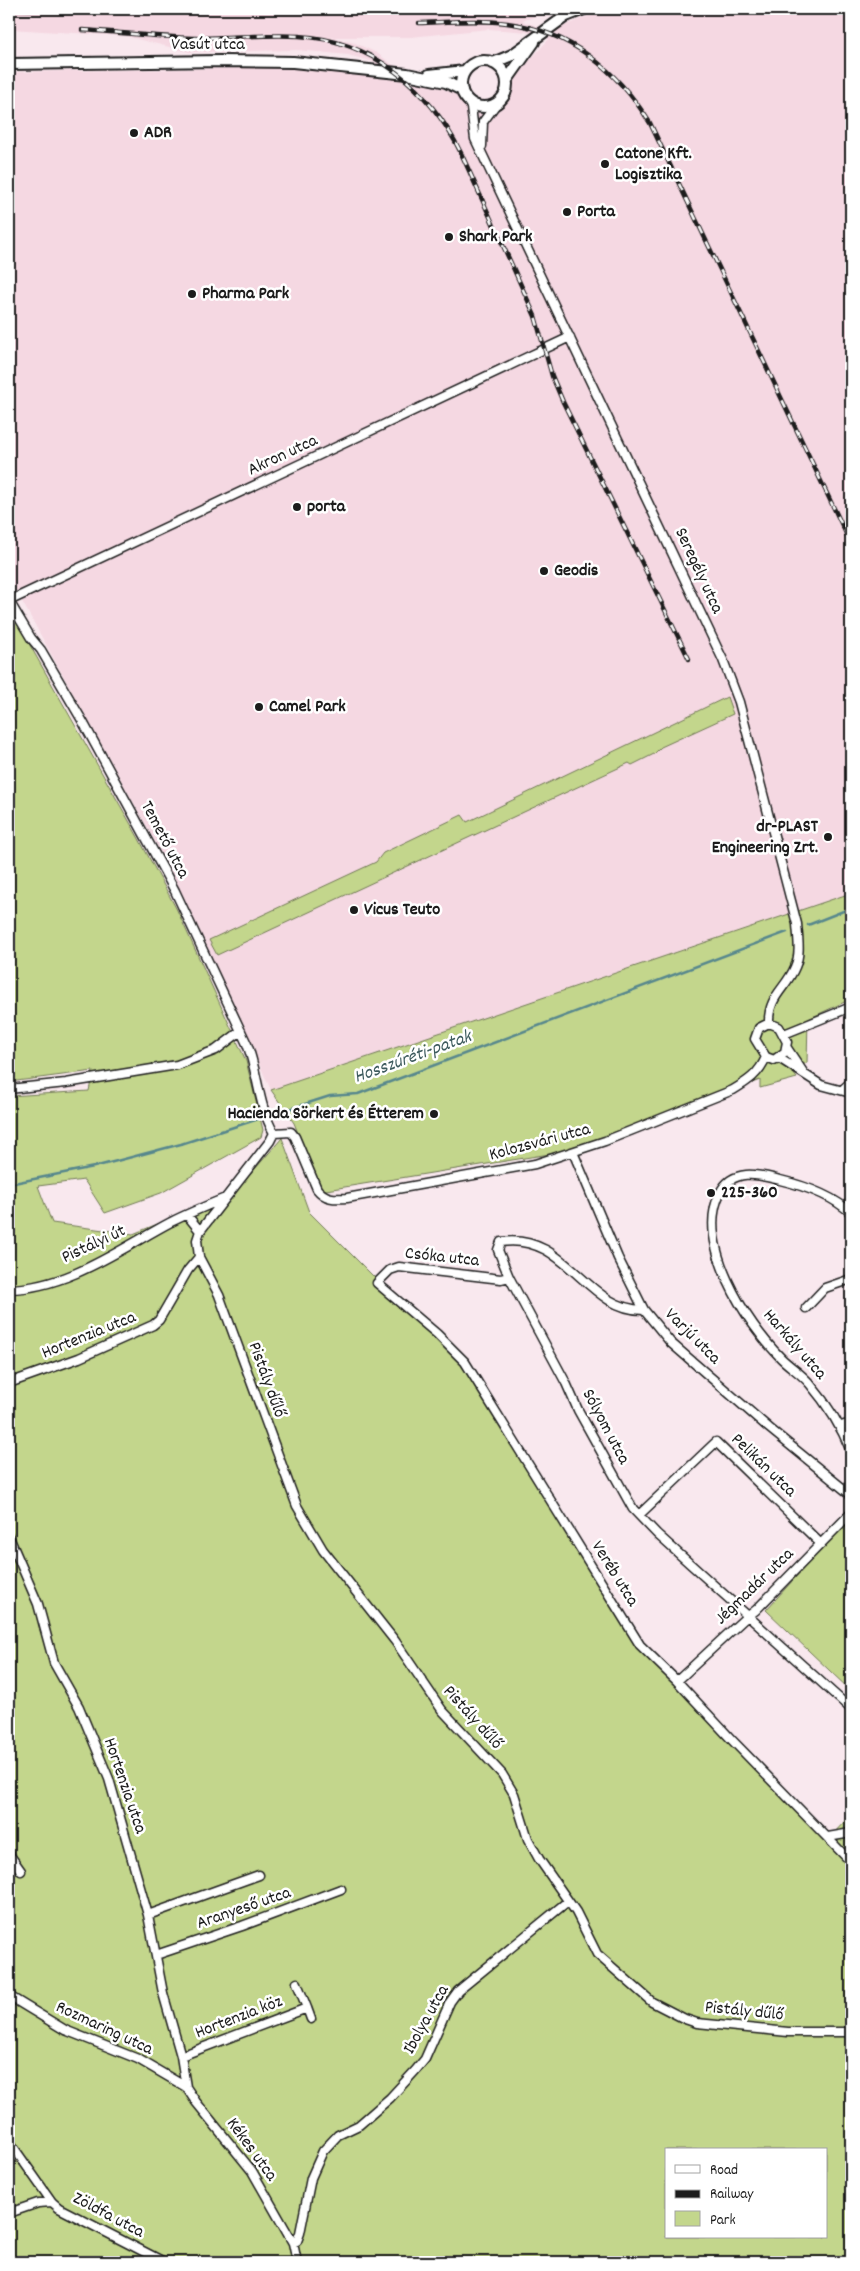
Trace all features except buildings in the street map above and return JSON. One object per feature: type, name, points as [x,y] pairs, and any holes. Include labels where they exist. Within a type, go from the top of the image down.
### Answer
[{"type":"street","name":"Vasút utca","points":[[9,64],[284,62],[408,74],[439,75],[465,71],[478,62],[493,63],[512,55],[566,16],[584,9]]},
{"type":"street","name":"Vasút utca","points":[[408,74],[446,82],[464,94],[473,104],[482,107],[497,103],[504,95],[507,80],[536,39]]},
{"type":"street","points":[[493,63],[503,71],[507,80]]},
{"type":"street","points":[[464,94],[462,80],[465,71]]},
{"type":"street","name":"Seregély utca","points":[[464,94],[471,107],[475,139],[482,150],[723,660],[739,702],[797,924],[799,942],[796,966],[773,1000],[770,1008],[769,1023]]},
{"type":"street","name":"Seregély utca","points":[[482,150],[483,122],[497,103]]},
{"type":"street","name":"Akron utca","points":[[9,601],[570,337]]},
{"type":"street","name":"Temető utca","points":[[9,601],[31,638],[41,650],[83,722],[175,891],[241,1031],[255,1068],[267,1122],[274,1133]]},
{"type":"street","points":[[784,1034],[851,1007]]},
{"type":"street","points":[[787,1048],[779,1058],[774,1060],[766,1057],[755,1039],[759,1028],[769,1023],[779,1027],[784,1034],[787,1048],[807,1077]]},
{"type":"street","points":[[9,1089],[72,1082],[177,1065],[216,1050],[241,1031]]},
{"type":"street","name":"Kolozsvári utca","points":[[274,1133],[291,1132],[297,1140],[312,1177],[323,1196],[338,1199],[535,1164],[573,1152],[733,1090],[748,1082],[758,1072],[766,1057]]},
{"type":"street","points":[[779,1058],[821,1085],[851,1093]]},
{"type":"street","points":[[842,1090],[851,1082]]},
{"type":"street","points":[[200,1257],[197,1240],[200,1231],[270,1141],[274,1133]]},
{"type":"street","name":"Varjú utca","points":[[573,1152],[618,1258],[644,1310],[672,1343],[769,1428],[851,1495]]},
{"type":"street","name":"Harkály utca","points":[[851,1214],[812,1188],[753,1174],[739,1175],[722,1188],[715,1202],[712,1222],[714,1244],[736,1298],[767,1342],[809,1382],[841,1426],[851,1451]]},
{"type":"street","name":"Pistályi út","points":[[9,1288],[51,1281],[94,1265],[187,1215],[223,1199]]},
{"type":"street","points":[[187,1215],[200,1231]]},
{"type":"street","name":"Sólyom utca","points":[[644,1310],[631,1310],[608,1300],[565,1261],[539,1246],[516,1240],[501,1242],[498,1250],[509,1278],[566,1383],[578,1410],[633,1509],[657,1534],[851,1709]]},
{"type":"street","name":"Hortenzia utca","points":[[9,1383],[79,1358],[153,1325],[158,1320],[188,1270],[200,1257]]},
{"type":"street","name":"Pistály dűlő","points":[[200,1257],[219,1295],[298,1506],[314,1536],[395,1641],[442,1710],[502,1774],[514,1794],[528,1839],[539,1859],[568,1901],[597,1954],[652,2002],[685,2019],[788,2032],[851,2032]]},
{"type":"street","name":"Csóka utca","points":[[377,1283],[390,1270],[399,1267],[501,1280],[509,1278]]},
{"type":"street","name":"Harkály utca","points":[[806,1308],[825,1288],[851,1279]]},
{"type":"street","name":"Veréb utca","points":[[377,1283],[437,1334],[465,1362],[640,1645],[851,1862]]},
{"type":"street","points":[[841,1426],[851,1423]]},
{"type":"street","name":"Pelikán utca","points":[[639,1515],[716,1442],[821,1544]]},
{"type":"street","name":"Jégmadár utca","points":[[677,1681],[748,1615],[756,1610],[851,1512]]},
{"type":"street","name":"Hortenzia utca","points":[[9,1537],[38,1604],[54,1663],[78,1706],[109,1779],[148,1915],[163,1993],[181,2056]]},
{"type":"street","points":[[828,1837],[851,1833]]},
{"type":"street","points":[[9,1854],[22,1871]]},
{"type":"street","points":[[148,1915],[259,1875]]},
{"type":"street","name":"Aranyeső utca","points":[[156,1954],[242,1926],[341,1889]]},
{"type":"street","name":"Ibolya utca","points":[[293,2243],[297,2241],[300,2233],[311,2178],[324,2151],[338,2135],[360,2125],[415,2072],[425,2059],[450,2002],[458,1991],[568,1901]]},
{"type":"street","name":"Hortenzia köz","points":[[297,1983],[311,2019]]},
{"type":"street","name":"Rozmaring utca","points":[[9,1996],[65,2030],[138,2059],[186,2087]]},
{"type":"street","name":"Hortenzia köz","points":[[181,2056],[307,2008]]},
{"type":"street","name":"Kékes utca","points":[[181,2056],[186,2087],[252,2171],[293,2243],[297,2262]]},
{"type":"street","name":"Zöldfa utca","points":[[9,2141],[52,2202],[70,2215],[164,2262]]},
{"type":"street","points":[[9,2213],[38,2203],[52,2202]]},
{"type":"shaded area","points":[[9,9],[556,9],[522,21],[555,32],[559,28],[609,9],[851,9],[851,893],[271,1090],[167,863],[9,578],[9,72],[300,67],[396,75],[371,61],[348,55],[297,50],[189,52],[125,36],[9,29]],"holes":[[[489,29],[528,32],[549,39],[513,79],[511,90],[501,108],[485,114],[473,113],[457,95],[419,78],[409,77],[377,53],[355,43],[331,37],[411,37]]]},
{"type":"green space","points":[[9,608],[177,910],[246,1061],[263,1130],[261,1137],[161,1193],[105,1213],[84,1180],[38,1186],[52,1223],[133,1234],[235,1192],[282,1138],[309,1212],[382,1285],[467,1362],[624,1623],[678,1687],[754,1768],[827,1840],[851,1815],[851,2262],[9,2262],[9,1096],[89,1091],[93,1071],[9,1082]]},
{"type":"green space","points":[[727,697],[733,714],[661,747],[654,754],[632,765],[629,763],[217,955],[209,940],[376,862],[383,853],[462,815],[467,822]]},
{"type":"green space","points":[[851,893],[851,999],[808,1019],[807,1063],[790,1069],[797,1078],[760,1088],[760,1080],[568,1151],[326,1190],[319,1185],[294,1123],[271,1090]]},
{"type":"green space","points":[[851,1516],[851,1691],[766,1610]]},
{"type":"waterway","name":"Hosszúréti-patak","points":[[808,925],[851,908]]},
{"type":"waterway","name":"Hosszúréti-patak","points":[[9,1184],[94,1167],[181,1144],[330,1096],[358,1094],[787,932]]},
{"type":"railway","points":[[16,9],[84,11],[149,9]]},
{"type":"railway","points":[[419,23],[486,21],[530,27],[571,44],[590,56],[623,87],[650,123],[851,544]]},
{"type":"railway","points":[[82,30],[164,37],[299,36],[326,40],[351,47],[374,58],[396,72],[415,89],[433,108],[461,153],[535,316],[552,376],[563,402],[689,659]]},
{"type":"place","name":"ADR","points":[[134,133]]},
{"type":"place","name":"Catone Kft. Logisztika","points":[[605,164]]},
{"type":"place","name":"Porta","points":[[567,212]]},
{"type":"place","name":"Shark Park","points":[[449,237]]},
{"type":"place","name":"Pharma Park","points":[[192,294]]},
{"type":"place","name":"porta","points":[[297,507]]},
{"type":"place","name":"Geodis","points":[[544,571]]},
{"type":"place","name":"Camel Park","points":[[259,707]]},
{"type":"place","name":"dr-PLAST Engineering Zrt.","points":[[828,837]]},
{"type":"place","name":"Vicus Teuto","points":[[354,910]]},
{"type":"place","name":"Hacienda Sörkert és Étterem","points":[[434,1114]]},
{"type":"place","name":"225-360","points":[[711,1193]]}]
